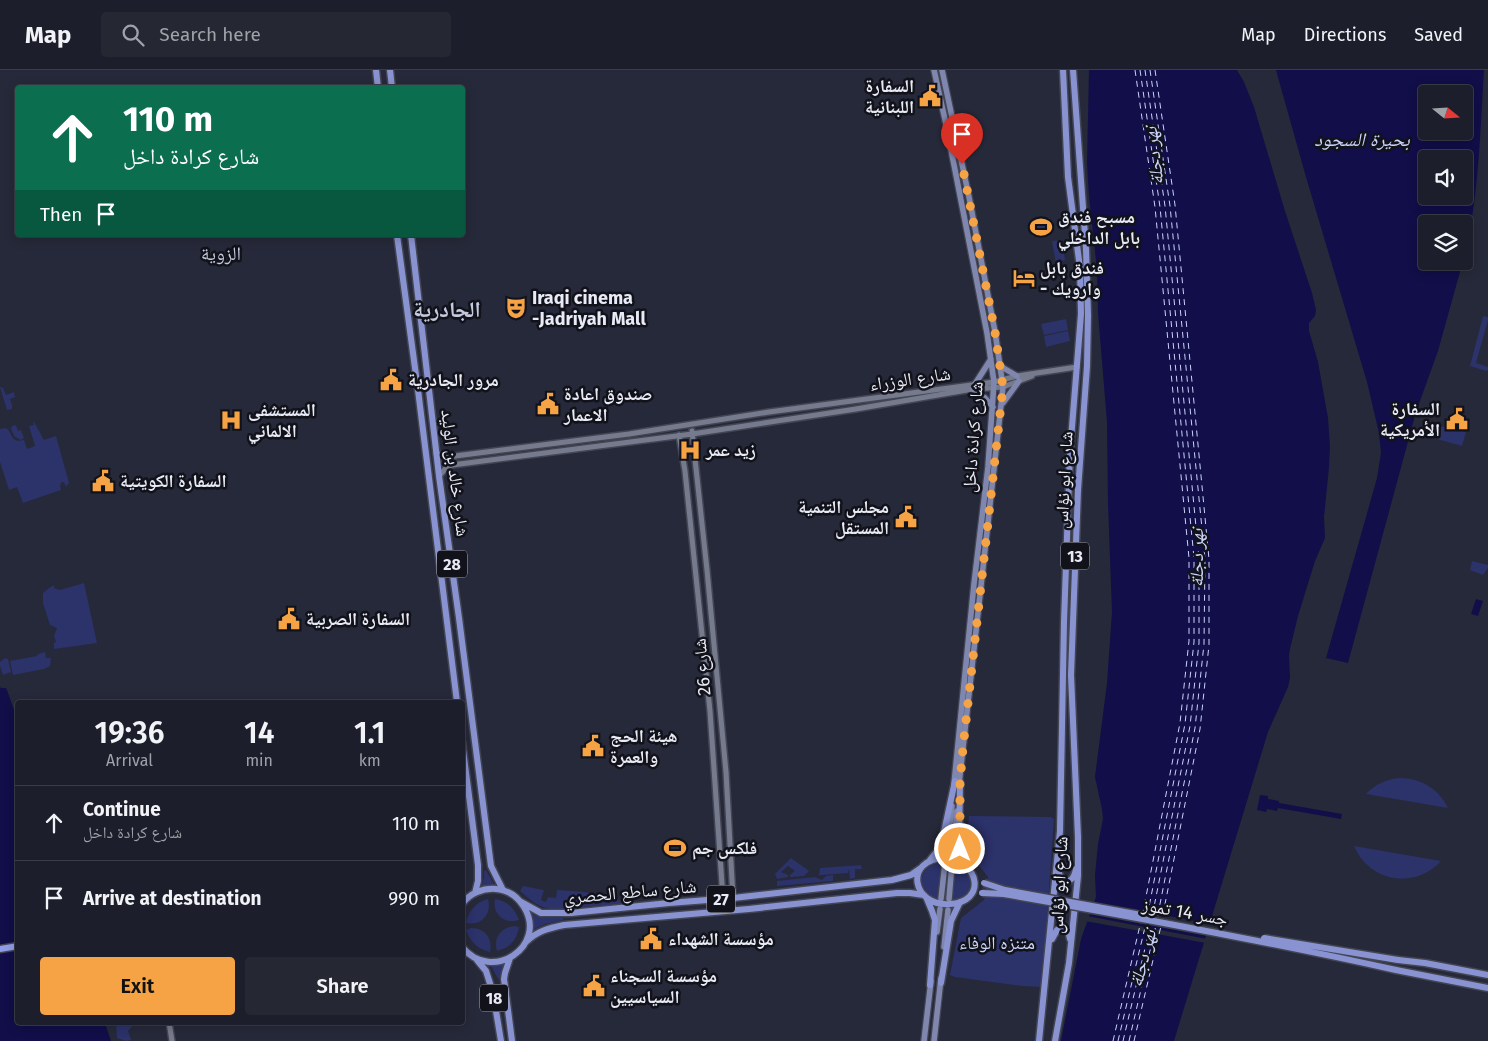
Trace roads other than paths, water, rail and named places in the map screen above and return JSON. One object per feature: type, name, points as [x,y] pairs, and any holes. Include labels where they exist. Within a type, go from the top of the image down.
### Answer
[{"type":"highway","points":[[0,948],[15,946]]},
{"type":"main road","points":[[376,70],[378,85]]},
{"type":"main road","points":[[390,70],[392,85]]},
{"type":"main road","name":"شارع كرادة داخل","points":[[934,70],[948,132],[991,359],[994,384],[988,467],[973,593],[957,782]]},
{"type":"main road","name":"شارع كرادة داخل","points":[[942,70],[969,197],[1003,379],[1002,404],[957,782]]},
{"type":"main road","name":"شارع ابو نؤاس","points":[[1039,1041],[1059,852],[1070,452],[1081,314],[1081,281],[1068,177],[1063,70]]},
{"type":"main road","name":"شارع ابو نؤاس","points":[[1055,1041],[1069,963],[1078,876],[1071,675],[1078,490],[1087,366],[1088,308],[1086,249],[1073,70]]},
{"type":"main road","points":[[397,239],[411,238]]},
{"type":"main road","name":"شارع خالد بن الوليد","points":[[411,238],[436,453],[491,866],[503,890]]},
{"type":"main road","name":"شارع خالد بن الوليد","points":[[397,239],[457,700]]},
{"type":"main road","points":[[991,359],[974,386],[993,407]]},
{"type":"main road","points":[[1000,366],[1018,378],[1002,404]]},
{"type":"main road","points":[[432,500],[442,498]]},
{"type":"main road","points":[[465,765],[478,865],[478,881],[475,893]]},
{"type":"main road","points":[[950,851],[957,782]]},
{"type":"main road","points":[[929,862],[940,846],[957,782]]},
{"type":"main road","points":[[957,782],[959,843],[961,853],[973,876],[975,882],[974,889],[968,897],[960,902],[950,904],[932,901],[919,890],[916,880],[918,874],[921,868],[929,862],[938,859],[949,859],[968,867]]},
{"type":"main road","points":[[1059,852],[1058,872],[1063,881],[1070,881],[1075,873],[1078,838]]},
{"type":"main road","points":[[941,899],[949,864],[949,899]]},
{"type":"main road","name":"شارع ساطع الحصري","points":[[503,890],[541,913],[551,914],[669,902],[724,899],[899,878],[911,875],[921,868]]},
{"type":"main road","name":"جسر 14 تموز","points":[[973,876],[984,883],[1004,890],[1289,942],[1488,975]]},
{"type":"main road","points":[[465,900],[475,893],[489,889],[503,890]]},
{"type":"main road","name":"شارع ساطع الحصري","points":[[510,958],[539,931],[564,925],[749,909],[897,893],[925,896]]},
{"type":"main road","name":"جسر 14 تموز","points":[[968,897],[982,893],[1013,896],[1260,941],[1488,988]]},
{"type":"main road","points":[[925,896],[935,920],[930,985]]},
{"type":"main road","points":[[521,902],[529,921],[529,932],[526,942]]},
{"type":"main road","points":[[941,983],[951,921],[960,902]]},
{"type":"main road","points":[[924,1041],[940,909]]},
{"type":"main road","points":[[934,1041],[948,910]]},
{"type":"main road","points":[[1048,965],[1051,942],[1054,934],[1060,928],[1066,928],[1070,935],[1069,963]]},
{"type":"main road","points":[[465,951],[476,959],[488,962],[499,962],[510,958]]},
{"type":"main road","name":"18","points":[[510,958],[504,979],[512,1041]]},
{"type":"main road","name":"18","points":[[476,959],[490,981],[501,1041]]},
{"type":"street","name":"شارع الوزراء","points":[[436,453],[446,457],[629,434],[994,384],[1003,379],[1018,378],[1077,366]]},
{"type":"street","name":"شارع الوزراء","points":[[994,384],[1003,387],[1018,378]]},
{"type":"street","name":"شارع الوزراء","points":[[439,476],[446,468],[452,465],[679,436],[856,409],[974,386]]},
{"type":"street","points":[[730,419],[731,428]]},
{"type":"street","name":"شارع 26","points":[[691,425],[707,567],[726,772],[733,898]]},
{"type":"street","points":[[629,434],[629,442]]},
{"type":"street","name":"شارع 26","points":[[679,436],[686,481],[708,695],[724,899]]},
{"type":"street","points":[[528,447],[528,455]]},
{"type":"street","points":[[708,695],[719,694]]},
{"type":"street","points":[[170,1025],[172,1041]]},
{"type":"water","name":"نهر دجلة","points":[[1089,70],[1237,70],[1254,107],[1312,293],[1316,310],[1315,316],[1309,323],[1309,331],[1318,362],[1328,418],[1330,446],[1324,517],[1325,538],[1315,561],[1298,616],[1289,656],[1290,678],[1288,687],[1268,732],[1174,1041],[1061,1041],[1081,939],[1096,897],[1095,875],[1103,819],[1095,777],[1107,683],[1112,612],[1107,422],[1098,313],[1097,270],[1087,163]]},
{"type":"water","name":"بحيرة السجود","points":[[1276,70],[1484,70],[1480,141],[1472,215],[1418,215],[1418,270],[1460,270],[1438,351],[1416,412],[1348,663],[1326,658],[1377,478],[1381,453],[1379,433],[1367,382]]},
{"type":"water","points":[[1476,599],[1483,601],[1478,616],[1471,614]]},
{"type":"water","points":[[0,687],[6,688],[15,713],[15,1025],[106,1025],[111,1041],[0,1041]]},
{"type":"water","points":[[1260,795],[1268,796],[1268,799],[1279,801],[1279,803],[1342,814],[1341,819],[1278,808],[1277,811],[1267,809],[1266,812],[1257,810]]},
{"type":"place","name":"السفارة اللبنانية","points":[[930,96]]},
{"type":"place","name":"مسبح فندق بابل الداخلي","points":[[1041,227]]},
{"type":"place","name":"فندق بابل - وارويك","points":[[1024,278]]},
{"type":"place","name":"Iraqi cinema -Jadriyah Mall","points":[[516,308]]},
{"type":"place","name":"مرور الجادرية","points":[[391,380]]},
{"type":"place","name":"صندوق اعادة الاعمار","points":[[548,404]]},
{"type":"place","name":"السفارة الأمريكية","points":[[1457,419]]},
{"type":"place","name":"المستشفى الالماني","points":[[231,420]]},
{"type":"place","name":"زيد عمر","points":[[690,450]]},
{"type":"place","name":"السفارة الكويتية","points":[[103,481]]},
{"type":"place","name":"مجلس التنمية المستقل","points":[[906,517]]},
{"type":"place","name":"السفارة الصربية","points":[[289,619]]},
{"type":"place","name":"هيئة الحج والعمرة","points":[[593,746]]},
{"type":"place","name":"فلكس جم","points":[[675,848]]},
{"type":"place","name":"مؤسسة الشهداء","points":[[651,939]]},
{"type":"place","name":"مؤسسة السجناء السياسيين","points":[[594,986]]},
{"type":"district","name":"الزوية","points":[[221,253]]},
{"type":"district","name":"الجادرية","points":[[447,309]]},
{"type":"park label","name":"متنزه الوفاء","points":[[997,943]]}]
